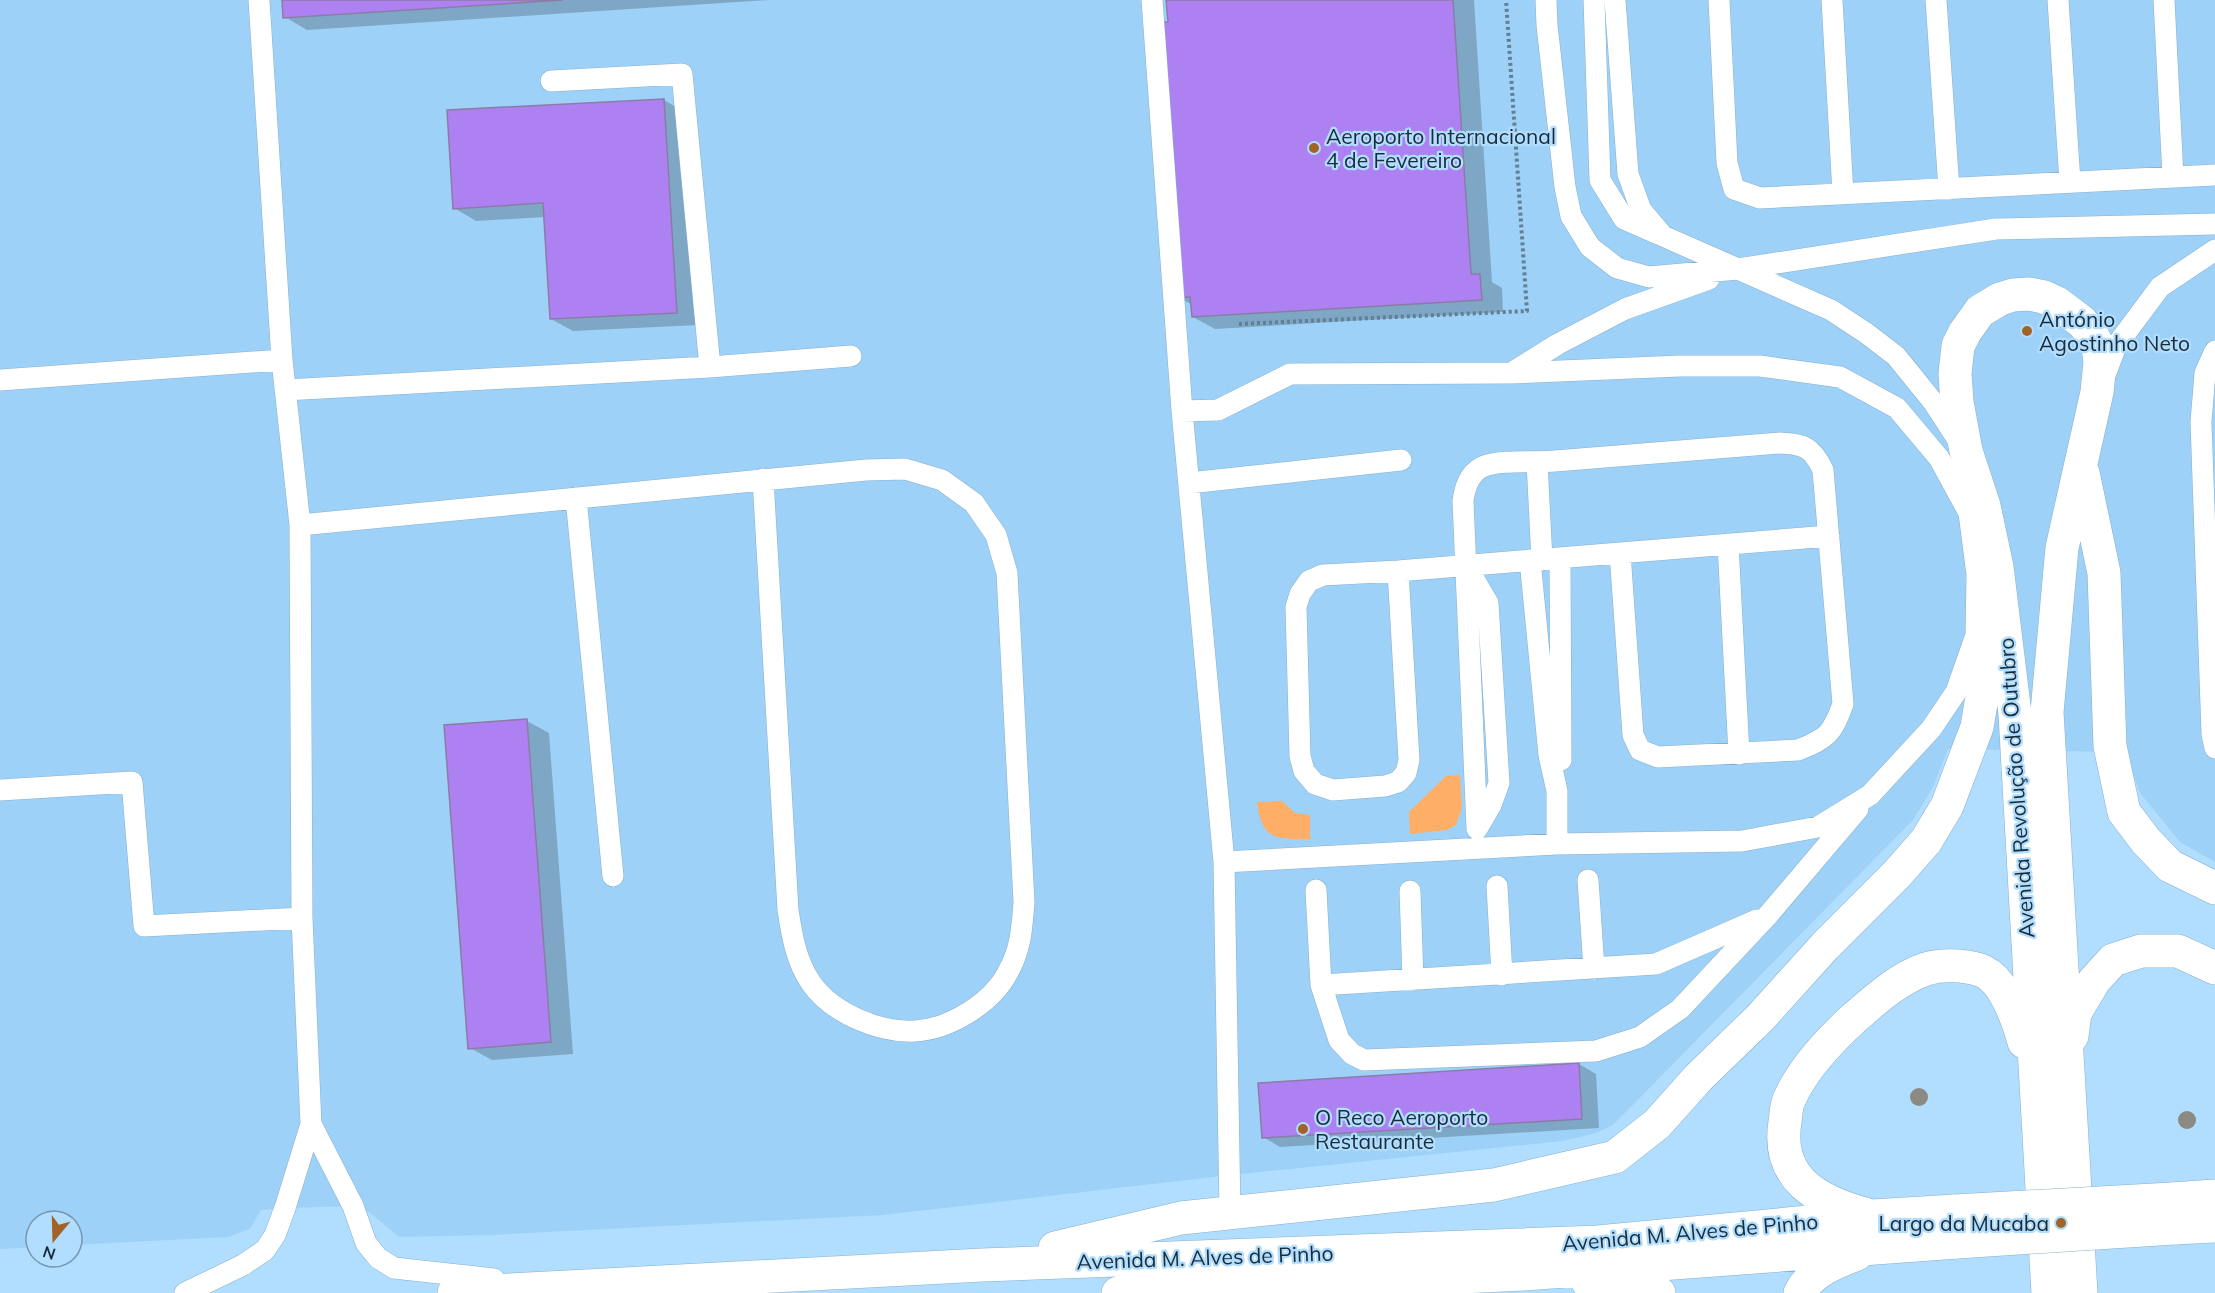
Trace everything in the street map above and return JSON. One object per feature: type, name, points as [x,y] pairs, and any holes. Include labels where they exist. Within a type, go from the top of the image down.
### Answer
[{"type":"main road","name":"Avenida Revolução de Outubro","points":[[2048,1293],[2015,714],[1997,567],[1984,506],[1966,452],[1957,402],[1956,367],[1958,346],[1980,311],[2000,299],[2029,294],[2044,297],[2082,322],[2092,334],[2098,347],[2100,374],[2062,548],[2047,712],[2081,1293]]},
{"type":"main road","points":[[2080,462],[2104,573],[2110,746],[2124,812],[2146,841],[2170,866],[2215,888]]},
{"type":"main road","points":[[982,1266],[1181,1218],[1505,1182],[1615,1157],[1657,1124],[1926,841],[1947,806],[1977,727],[1988,661],[1990,605],[1997,567]]},
{"type":"main road","points":[[2067,1076],[2075,1013],[2094,981],[2113,960],[2140,951],[2178,951],[2215,968]]},
{"type":"main road","points":[[1800,1293],[1802,1288],[1824,1269],[1874,1232],[1807,1187],[1788,1166],[1782,1138],[1788,1101],[1806,1071],[1837,1033],[1899,983],[1926,969],[1951,965],[1982,971],[1999,984],[2018,1020],[2035,1078]]},
{"type":"main road","points":[[2173,1214],[2215,1197]]},
{"type":"main road","points":[[2173,1214],[2215,1226]]},
{"type":"main road","name":"Avenida M. Alves de Pinho","points":[[454,1293],[982,1266],[1874,1232],[2173,1214]]},
{"type":"main road","name":"Avenida M. Alves de Pinho","points":[[1118,1293],[1524,1274],[1874,1232]]},
{"type":"main road","points":[[1524,1274],[1659,1293]]},
{"type":"lane","points":[[185,1293],[243,1265],[265,1250],[275,1234],[285,1208],[311,1124],[302,918],[300,525],[282,360],[259,0]]},
{"type":"lane","points":[[1152,0],[1182,411],[1224,862],[1230,1212]]},
{"type":"lane","points":[[1546,0],[1565,187],[1571,216],[1590,247],[1617,268],[1649,277],[1738,269],[1996,229],[2215,224]]},
{"type":"lane","points":[[1547,25],[1556,0]]},
{"type":"lane","points":[[1316,890],[1321,985],[1339,1040],[1352,1054],[1364,1060],[1596,1051],[1640,1037],[1680,1009],[1769,914],[1870,795],[1931,729],[1956,692],[1976,635],[1977,575],[1969,513],[1966,452],[1934,403],[1896,356],[1831,310],[1624,219],[1600,180],[1594,0]]},
{"type":"lane","points":[[1615,0],[1628,174],[1641,210],[1663,236]]},
{"type":"lane","points":[[1719,0],[1727,163],[1734,189],[1760,198],[2215,175]]},
{"type":"lane","points":[[1832,0],[1843,194]]},
{"type":"lane","points":[[1936,0],[1949,189]]},
{"type":"lane","points":[[2058,0],[2070,182]]},
{"type":"lane","points":[[2164,0],[2173,177]]},
{"type":"lane","points":[[551,81],[682,74],[710,367]]},
{"type":"lane","points":[[2097,392],[2116,346],[2160,287],[2215,250]]},
{"type":"lane","points":[[1513,373],[1558,344],[1625,309],[1738,269]]},
{"type":"lane","points":[[2215,351],[2205,373],[2200,422],[2212,639],[2212,734],[2215,748]]},
{"type":"lane","points":[[285,390],[710,367],[851,356]]},
{"type":"lane","points":[[0,380],[282,360]]},
{"type":"lane","points":[[1182,411],[1218,410],[1290,374],[1513,373],[1680,366],[1749,366],[1840,377],[1897,408],[1939,459],[1969,513]]},
{"type":"lane","points":[[1477,838],[1499,783],[1488,603],[1466,566],[1463,501],[1464,488],[1470,477],[1480,468],[1492,464],[1780,443],[1799,444],[1815,454],[1823,470],[1843,704],[1834,727],[1820,742],[1798,750],[1658,757],[1640,750],[1633,735],[1620,553]]},
{"type":"lane","points":[[1189,483],[1401,460]]},
{"type":"lane","points":[[1537,462],[1561,743],[1557,791],[1557,844]]},
{"type":"lane","points":[[300,525],[763,479],[866,470],[905,469],[942,480],[974,503],[996,535],[1007,573],[1024,902],[1022,939],[1008,974],[984,1003],[952,1022],[915,1031],[876,1027],[840,1011],[812,984],[794,949],[788,910],[763,479]]},
{"type":"lane","points":[[576,498],[613,876]]},
{"type":"lane","points":[[1398,572],[1409,760],[1406,773],[1398,782],[1385,786],[1333,790],[1314,784],[1304,771],[1300,756],[1296,607],[1300,594],[1309,581],[1323,575],[1398,572],[1829,536]]},
{"type":"lane","points":[[1728,544],[1739,754]]},
{"type":"lane","points":[[1544,559],[1549,755],[1557,791]]},
{"type":"lane","points":[[0,790],[132,782],[144,926],[302,918]]},
{"type":"lane","points":[[1224,862],[1477,838],[1557,844],[1742,841],[1818,826],[1870,795]]},
{"type":"lane","points":[[1588,880],[1594,969]]},
{"type":"lane","points":[[1497,886],[1502,975]]},
{"type":"lane","points":[[1410,891],[1413,980]]},
{"type":"lane","points":[[1321,985],[1656,964],[1769,914]]},
{"type":"lane","points":[[311,1124],[353,1206],[366,1243],[378,1258],[393,1268],[556,1287]]},
{"type":"path","points":[[1239,324],[1527,311],[1506,0]]},
{"type":"shaded area","name":"Aeroporto Internacional 4 de Fevereiro","points":[[0,0],[2215,0],[2215,862],[2180,842],[2140,793],[2126,752],[1948,749],[1933,787],[1913,820],[1613,1125],[1596,1133],[1562,1141],[1230,1175],[883,1215],[490,1235],[399,1237],[369,1212],[353,1206],[261,1210],[250,1229],[228,1237],[84,1244],[84,1209],[24,1209],[24,1248],[0,1249]]},
{"type":"shaded area","points":[[1460,775],[1462,808],[1456,825],[1447,830],[1410,834],[1409,812],[1446,776]]},
{"type":"shaded area","points":[[1282,801],[1295,813],[1310,815],[1310,839],[1280,838],[1267,831],[1259,815],[1257,802]]},
{"type":"building","points":[[282,0],[563,0],[283,18]]},
{"type":"building","name":"Aeroporto Internacional 4 de Fevereiro","points":[[1166,0],[1453,0],[1471,274],[1480,274],[1482,300],[1192,317],[1190,297],[1176,298],[1158,22],[1168,22]]},
{"type":"building","points":[[664,99],[677,313],[550,319],[543,203],[453,209],[447,110]]},
{"type":"building","points":[[527,719],[551,1042],[468,1049],[444,725]]},
{"type":"building","points":[[1579,1063],[1582,1119],[1262,1138],[1258,1083]]},
{"type":"place","name":"Aeroporto Internacional 4 de Fevereiro","points":[[1314,148]]},
{"type":"place","name":"António Agostinho Neto","points":[[2027,331]]},
{"type":"place","name":"O Reco Aeroporto Restaurante","points":[[1303,1129]]},
{"type":"place","name":"Largo da Mucaba","points":[[2061,1223]]}]
